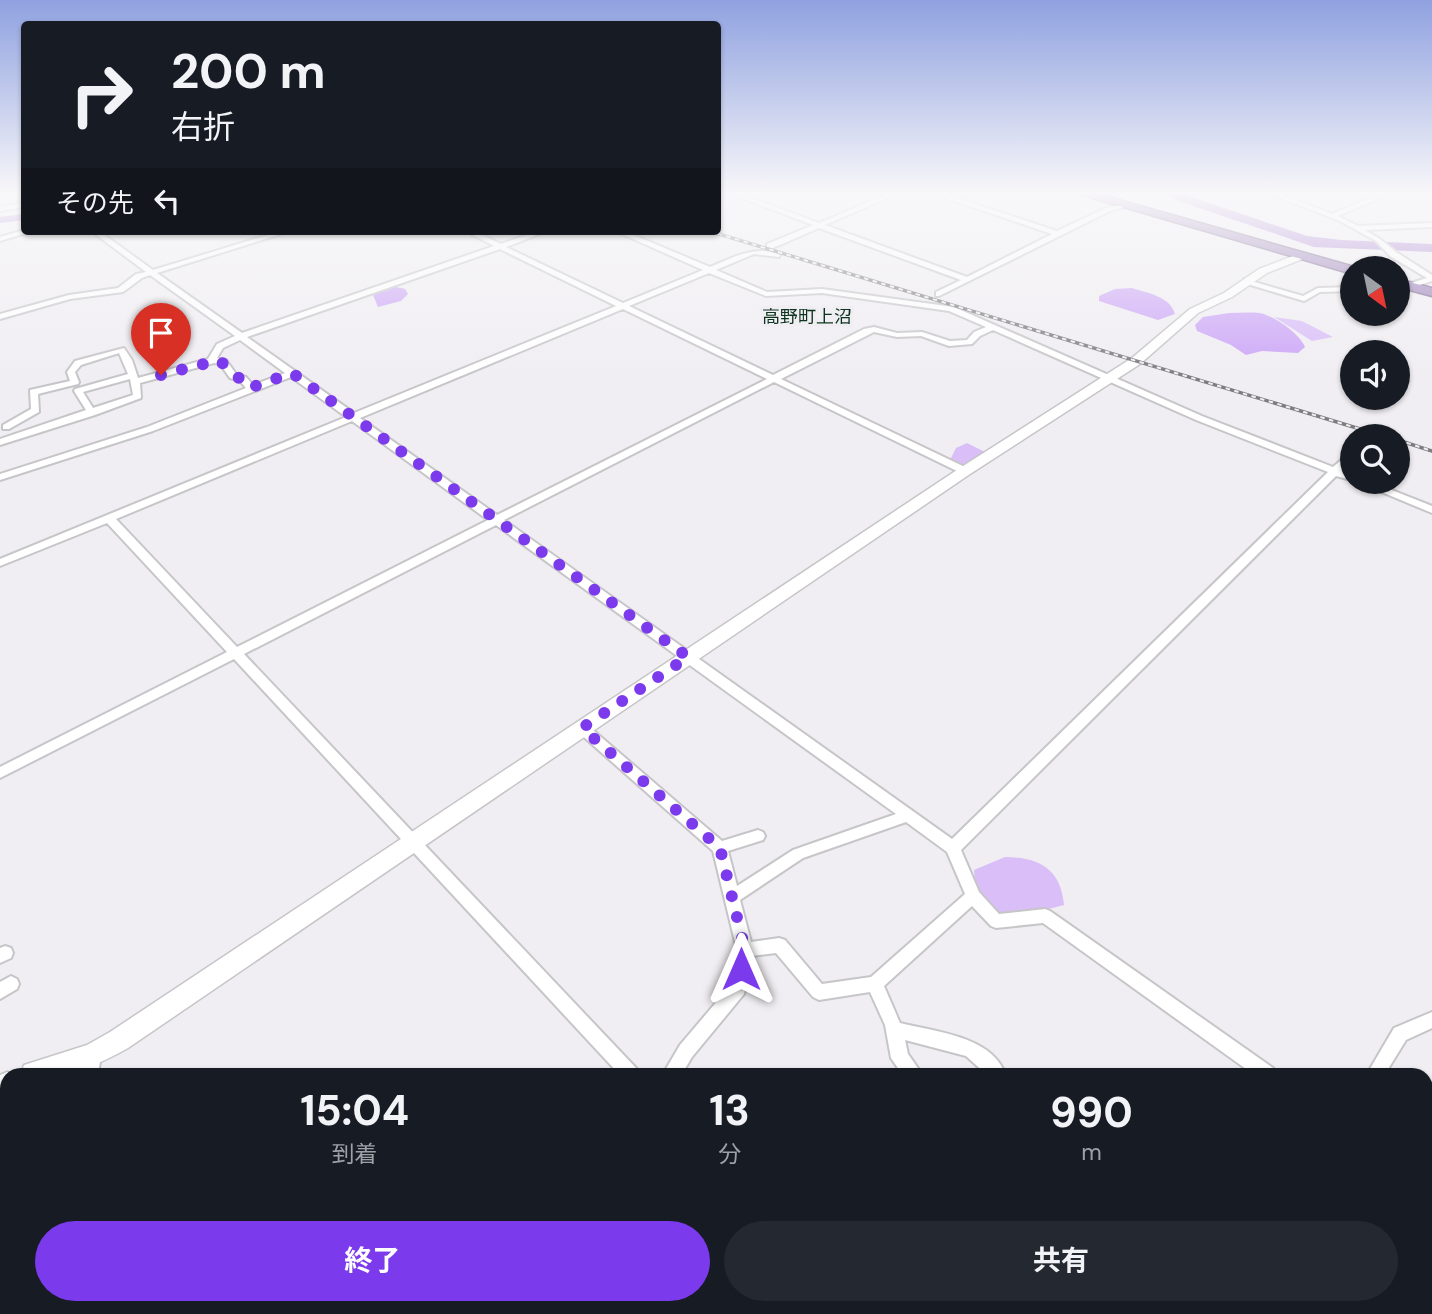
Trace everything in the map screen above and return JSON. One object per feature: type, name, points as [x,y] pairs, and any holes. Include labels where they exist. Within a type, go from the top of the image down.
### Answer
[{"type":"highway","points":[[1301,256],[1340,266]]},
{"type":"highway","points":[[1410,288],[1432,292]]},
{"type":"street","points":[[128,255],[953,848],[973,896],[996,921],[1045,916],[1260,1068]]},
{"type":"street","points":[[0,317],[66,297],[115,292],[134,278],[207,255]]},
{"type":"street","points":[[212,360],[220,346],[241,337],[477,255]]},
{"type":"street","points":[[518,255],[965,471]]},
{"type":"street","points":[[675,255],[766,294],[822,291],[910,301],[951,309],[1199,418],[1340,473]]},
{"type":"street","points":[[0,563],[745,255]]},
{"type":"street","points":[[900,255],[968,280]]},
{"type":"street","points":[[939,294],[1016,255]]},
{"type":"street","points":[[1396,255],[1432,279]]},
{"type":"street","points":[[52,1068],[92,1055],[119,1040],[965,471],[1136,361],[1194,311],[1263,271],[1301,256]]},
{"type":"street","points":[[1410,284],[1432,279]]},
{"type":"street","points":[[1247,281],[1304,299],[1318,290],[1340,289]]},
{"type":"street","points":[[0,772],[867,331],[874,329],[897,335],[922,334],[950,344],[969,342],[977,334],[994,327]]},
{"type":"street","points":[[0,442],[138,396],[131,362],[118,350],[74,365],[71,372],[75,382]]},
{"type":"street","points":[[92,413],[79,391],[212,360],[223,362],[233,376],[243,380],[250,388]]},
{"type":"street","points":[[0,477],[150,429],[292,373]]},
{"type":"street","points":[[11,439],[3,424],[36,410],[33,392],[75,382],[96,386]]},
{"type":"street","points":[[953,848],[1340,466]]},
{"type":"street","points":[[1392,494],[1432,510]]},
{"type":"street","points":[[109,518],[624,1068]]},
{"type":"street","points":[[582,728],[720,848],[745,950],[737,989],[686,1051],[676,1068]]},
{"type":"street","points":[[732,897],[798,855],[908,816]]},
{"type":"street","points":[[720,848],[758,836]]},
{"type":"street","points":[[745,950],[779,945],[819,992],[875,984],[973,896]]},
{"type":"street","points":[[875,984],[894,1029],[900,1058],[908,1068]]},
{"type":"street","points":[[1380,1068],[1400,1034],[1432,1020]]},
{"type":"street","points":[[894,1029],[971,1049],[992,1068]]},
{"type":"street","points":[[90,1068],[92,1055]]},
{"type":"shaded area","points":[[396,287],[405,289],[408,294],[401,301],[378,307],[373,295]]},
{"type":"shaded area","points":[[1132,288],[1163,299],[1175,314],[1158,320],[1099,301],[1099,296],[1115,289]]},
{"type":"shaded area","points":[[1229,313],[1259,313],[1271,317],[1292,331],[1305,347],[1298,353],[1262,351],[1246,355],[1231,345],[1197,331],[1195,325],[1203,317]]},
{"type":"shaded area","points":[[1274,317],[1302,321],[1333,337],[1312,341]]},
{"type":"shaded area","points":[[967,443],[985,452],[964,468],[950,460],[956,448]]},
{"type":"shaded area","points":[[1005,857],[1028,859],[1046,867],[1058,882],[1064,905],[1041,911],[1001,914],[976,893],[974,870]]},
{"type":"railway","points":[[789,255],[1344,424]]},
{"type":"railway","points":[[1410,444],[1432,451]]},
{"type":"district","name":"高野町上沼","points":[[807,317]]},
{"type":"route","points":[[161,375],[219,360],[228,366],[233,376],[243,380],[250,388],[292,373],[688,657],[582,728],[720,848],[745,950],[741,969]]}]
